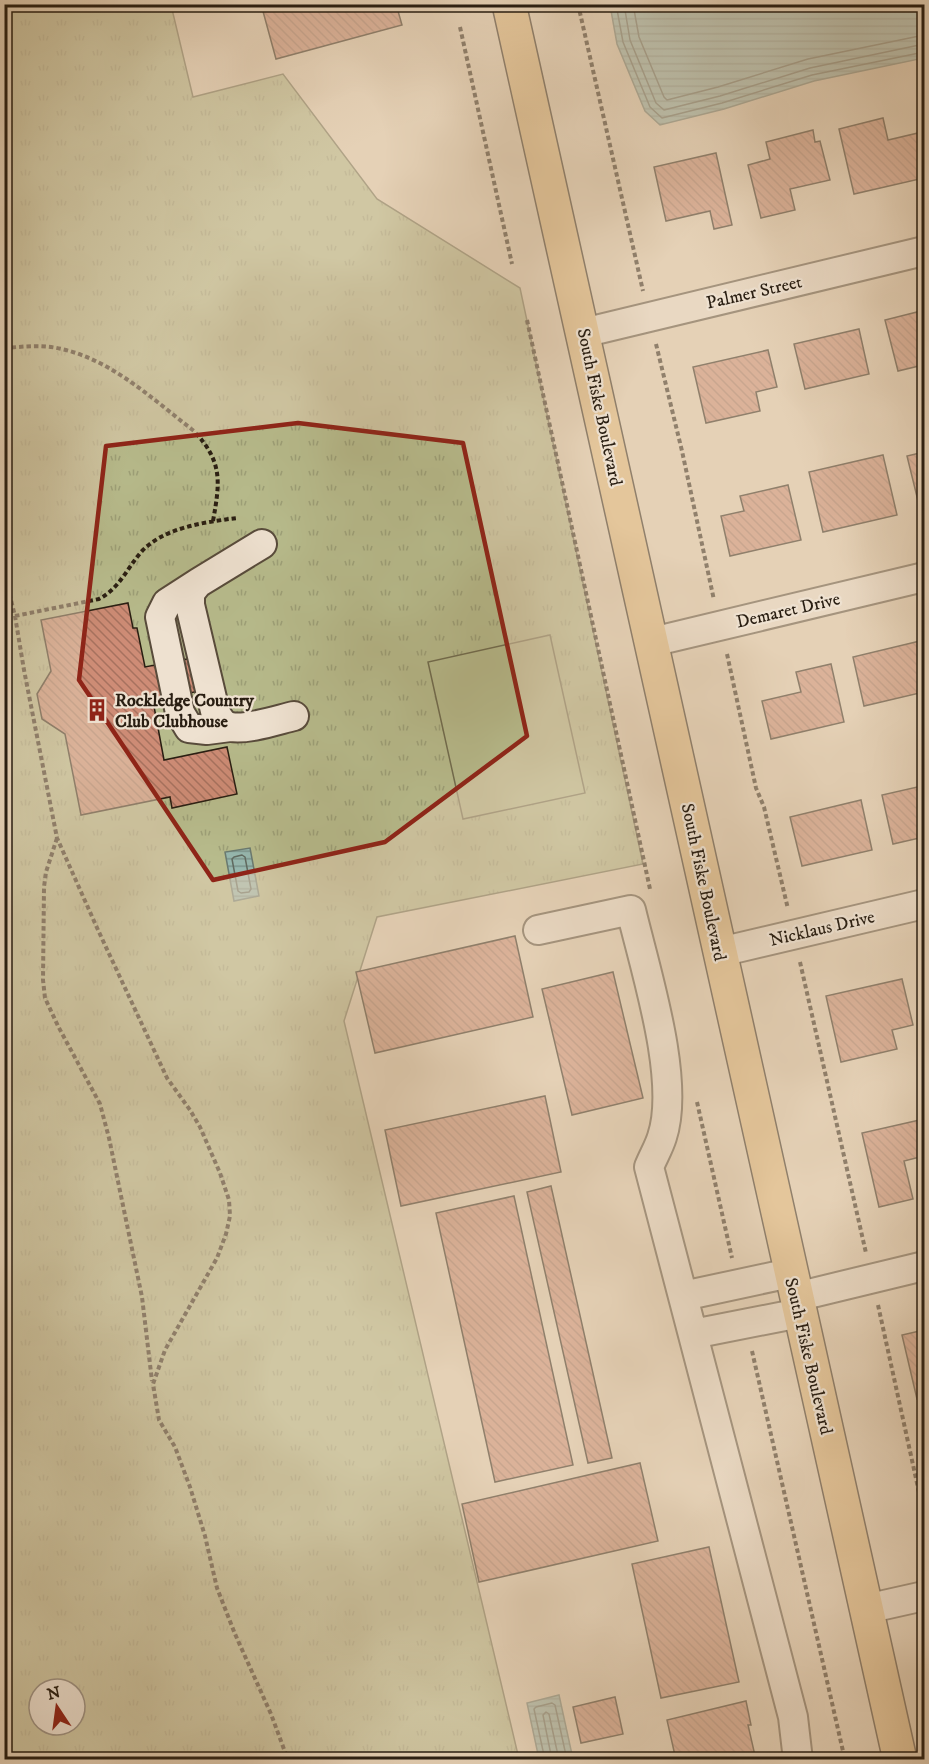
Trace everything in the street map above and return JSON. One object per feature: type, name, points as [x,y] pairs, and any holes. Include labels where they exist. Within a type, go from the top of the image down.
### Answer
[{"type":"main road","name":"South Fiske Boulevard","points":[[509,4],[900,1760]]},
{"type":"street","name":"Palmer Street","points":[[583,333],[924,251]]},
{"type":"street","points":[[262,544],[198,583],[190,593],[190,605],[214,711],[219,720],[230,728],[294,716]]},
{"type":"street","name":"Demaret Drive","points":[[652,642],[924,577]]},
{"type":"street","name":"Nicklaus Drive","points":[[720,952],[924,904]]},
{"type":"street","points":[[538,930],[631,910],[663,1044],[667,1105],[663,1136],[649,1167],[794,1717],[798,1760]]},
{"type":"street","points":[[693,1334],[795,1294],[924,1266]]},
{"type":"street","points":[[683,1296],[795,1294]]},
{"type":"street","points":[[866,1609],[924,1596]]},
{"type":"path","points":[[578,4],[643,292]]},
{"type":"path","points":[[460,27],[512,264]]},
{"type":"path","points":[[655,343],[716,607]]},
{"type":"path","points":[[4,348],[34,346],[87,356],[131,382],[194,431],[215,460],[218,473],[219,487],[213,521]]},
{"type":"path","points":[[15,616],[99,598],[119,584],[142,552],[165,534],[213,521],[237,518]]},
{"type":"path","points":[[4,572],[15,616],[57,838],[164,1070],[200,1127],[229,1200],[230,1216],[217,1258],[165,1350],[153,1384]]},
{"type":"path","points":[[727,654],[756,788],[764,807],[788,912]]},
{"type":"path","points":[[57,838],[44,887],[43,980],[45,998],[103,1115],[142,1297],[159,1420],[175,1447],[205,1536],[217,1588],[271,1714],[288,1760]]},
{"type":"path","points":[[798,954],[866,1256]]},
{"type":"path","points":[[877,1302],[924,1515]]},
{"type":"highlighted area","points":[[298,423],[463,443],[527,736],[385,842],[213,880],[79,680],[106,446]]},
{"type":"green space","points":[[5,5],[171,5],[193,97],[283,74],[377,199],[520,288],[643,864],[377,917],[344,1021],[519,1759],[5,1760]]},
{"type":"green space","points":[[550,635],[585,793],[463,819],[428,662]]},
{"type":"water","points":[[610,5],[924,5],[924,58],[814,81],[724,109],[660,125],[645,111],[617,44]]},
{"type":"water","points":[[250,848],[259,896],[234,901],[225,852]]},
{"type":"water","points":[[559,1695],[573,1759],[539,1759],[527,1703]]},
{"type":"building","points":[[261,4],[396,4],[402,25],[276,59]]},
{"type":"building","points":[[883,118],[888,140],[918,133],[924,161],[924,178],[854,194],[839,129]]},
{"type":"building","points":[[813,130],[815,142],[820,141],[830,180],[790,189],[795,210],[761,218],[748,165],[770,159],[766,142]]},
{"type":"building","points":[[716,153],[732,225],[714,229],[710,211],[666,221],[654,167]]},
{"type":"building","points":[[921,311],[924,328],[924,389],[919,366],[898,371],[885,320]]},
{"type":"building","points":[[859,329],[869,374],[805,389],[794,344]]},
{"type":"building","points":[[768,350],[777,387],[756,392],[760,411],[706,423],[693,367]]},
{"type":"building","points":[[924,452],[924,508],[920,509],[907,456]]},
{"type":"building","points":[[883,455],[897,515],[823,532],[809,472]]},
{"type":"building","points":[[788,485],[801,540],[730,556],[721,516],[744,511],[740,496]]},
{"type":"building","name":"Rockledge Country Club Clubhouse","points":[[128,603],[133,628],[137,628],[145,667],[193,658],[199,691],[153,701],[164,760],[227,747],[237,794],[172,808],[170,797],[81,815],[65,734],[42,719],[37,694],[51,671],[41,620]]},
{"type":"building","points":[[924,640],[924,692],[864,706],[853,657]]},
{"type":"building","points":[[831,664],[844,722],[771,739],[762,701],[801,692],[796,672]]},
{"type":"building","points":[[924,767],[924,837],[893,844],[882,795],[922,786],[918,768]]},
{"type":"building","points":[[861,800],[872,850],[802,866],[790,817]]},
{"type":"building","points":[[515,936],[533,1017],[375,1053],[356,972]]},
{"type":"building","points":[[613,972],[643,1098],[572,1115],[542,989]]},
{"type":"building","points":[[902,979],[913,1025],[892,1030],[897,1049],[841,1062],[826,996]]},
{"type":"building","points":[[545,1096],[561,1172],[401,1206],[385,1130]]},
{"type":"building","points":[[924,1119],[924,1156],[904,1161],[913,1199],[879,1207],[862,1133]]},
{"type":"building","points":[[551,1186],[612,1458],[588,1463],[527,1192]]},
{"type":"building","points":[[514,1196],[573,1465],[495,1482],[436,1213]]},
{"type":"building","points":[[924,1330],[924,1397],[917,1399],[902,1335]]},
{"type":"building","points":[[640,1463],[658,1541],[479,1582],[462,1504]]},
{"type":"building","points":[[709,1547],[739,1682],[661,1698],[632,1564]]},
{"type":"building","points":[[615,1697],[623,1734],[581,1743],[573,1707]]},
{"type":"building","points":[[746,1701],[751,1725],[748,1725],[756,1760],[676,1760],[667,1720]]},
{"type":"place","name":"Rockledge Country Club Clubhouse","points":[[97,710]]}]
